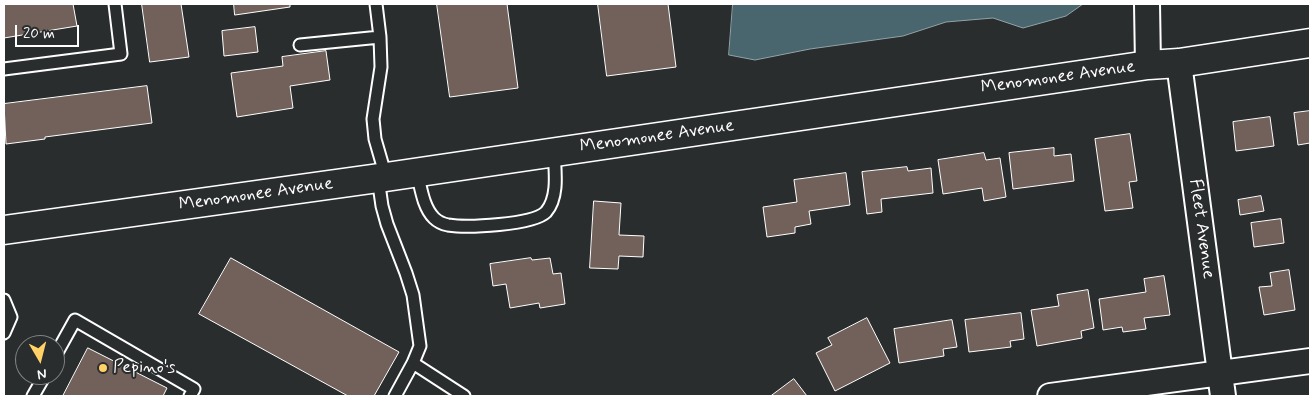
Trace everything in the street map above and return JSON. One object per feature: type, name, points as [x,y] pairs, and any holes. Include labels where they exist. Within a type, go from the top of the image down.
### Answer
[{"type":"street","points":[[1147,4],[1148,65]]},
{"type":"street","name":"Menomonee Avenue","points":[[4,230],[382,178],[1148,65],[1179,63],[1310,44]]},
{"type":"street","name":"Fleet Avenue","points":[[1179,63],[1223,396]]},
{"type":"street","points":[[1050,396],[1310,361]]},
{"type":"lane","points":[[4,69],[121,54],[115,4]]},
{"type":"lane","points":[[376,4],[381,67],[374,119],[375,139],[382,178],[382,206],[413,295],[420,346],[395,396]]},
{"type":"lane","points":[[300,45],[380,36]]},
{"type":"lane","points":[[417,172],[427,211],[436,220],[446,225],[485,226],[522,221],[540,217],[551,204],[554,190],[554,152]]},
{"type":"lane","points":[[4,300],[11,317],[4,333]]},
{"type":"lane","points":[[65,338],[75,320],[194,389],[190,396]]},
{"type":"lane","points":[[413,363],[464,396]]},
{"type":"lane","points":[[33,396],[39,385]]},
{"type":"water","points":[[733,4],[1083,4],[1066,16],[1023,28],[993,18],[946,22],[903,36],[810,49],[755,60],[729,55]]},
{"type":"building","points":[[4,4],[73,4],[77,26],[4,38]]},
{"type":"building","points":[[142,4],[181,4],[189,57],[150,62]]},
{"type":"building","points":[[234,4],[290,4],[290,7],[235,15]]},
{"type":"building","points":[[437,4],[507,4],[518,88],[450,97]]},
{"type":"building","points":[[598,4],[668,4],[676,67],[607,76]]},
{"type":"building","points":[[255,27],[258,52],[224,56],[222,31]]},
{"type":"building","points":[[326,51],[330,80],[290,86],[293,108],[237,117],[231,73],[283,66],[282,57]]},
{"type":"building","points":[[147,86],[152,123],[6,144],[4,104]]},
{"type":"building","points":[[1310,111],[1310,143],[1298,145],[1294,113]]},
{"type":"building","points":[[1270,117],[1274,146],[1236,151],[1233,122]]},
{"type":"building","points":[[1130,134],[1137,181],[1129,182],[1133,208],[1105,211],[1095,139]]},
{"type":"building","points":[[1054,148],[1054,156],[1071,154],[1074,181],[1013,189],[1009,153]]},
{"type":"building","points":[[984,153],[986,160],[1000,158],[1006,197],[984,201],[982,188],[943,194],[938,160]]},
{"type":"building","points":[[907,167],[908,171],[931,168],[933,193],[881,199],[882,212],[867,214],[862,172]]},
{"type":"building","points":[[846,173],[850,205],[809,211],[811,224],[795,227],[795,233],[767,237],[763,207],[797,202],[794,180]]},
{"type":"building","points":[[1261,196],[1264,211],[1240,215],[1238,200]]},
{"type":"building","points":[[594,201],[621,203],[619,235],[644,236],[643,257],[619,256],[618,269],[590,268]]},
{"type":"building","points":[[1281,219],[1284,243],[1254,247],[1251,223]]},
{"type":"building","points":[[231,258],[399,352],[374,396],[348,396],[199,314]]},
{"type":"building","points":[[531,258],[532,260],[550,258],[553,274],[561,273],[565,304],[540,308],[539,303],[510,308],[506,284],[493,286],[490,264]]},
{"type":"building","points":[[1289,270],[1295,310],[1264,315],[1259,287],[1272,286],[1270,273]]},
{"type":"building","points":[[1164,276],[1170,315],[1144,318],[1146,329],[1123,332],[1122,327],[1103,330],[1099,299],[1146,292],[1144,279]]},
{"type":"building","points":[[1088,290],[1094,328],[1081,331],[1082,338],[1037,346],[1031,310],[1059,306],[1057,295]]},
{"type":"building","points":[[1021,313],[1024,339],[1010,341],[1011,347],[969,352],[965,320]]},
{"type":"building","points":[[867,318],[890,363],[835,391],[816,353],[832,345],[828,338]]},
{"type":"building","points":[[952,320],[957,347],[943,349],[944,356],[899,363],[894,329]]},
{"type":"building","name":"Pepino's","points":[[88,348],[167,388],[163,396],[63,396]]},
{"type":"building","points":[[794,379],[807,396],[771,396]]},
{"type":"place","name":"Pepino's","points":[[103,368]]}]
